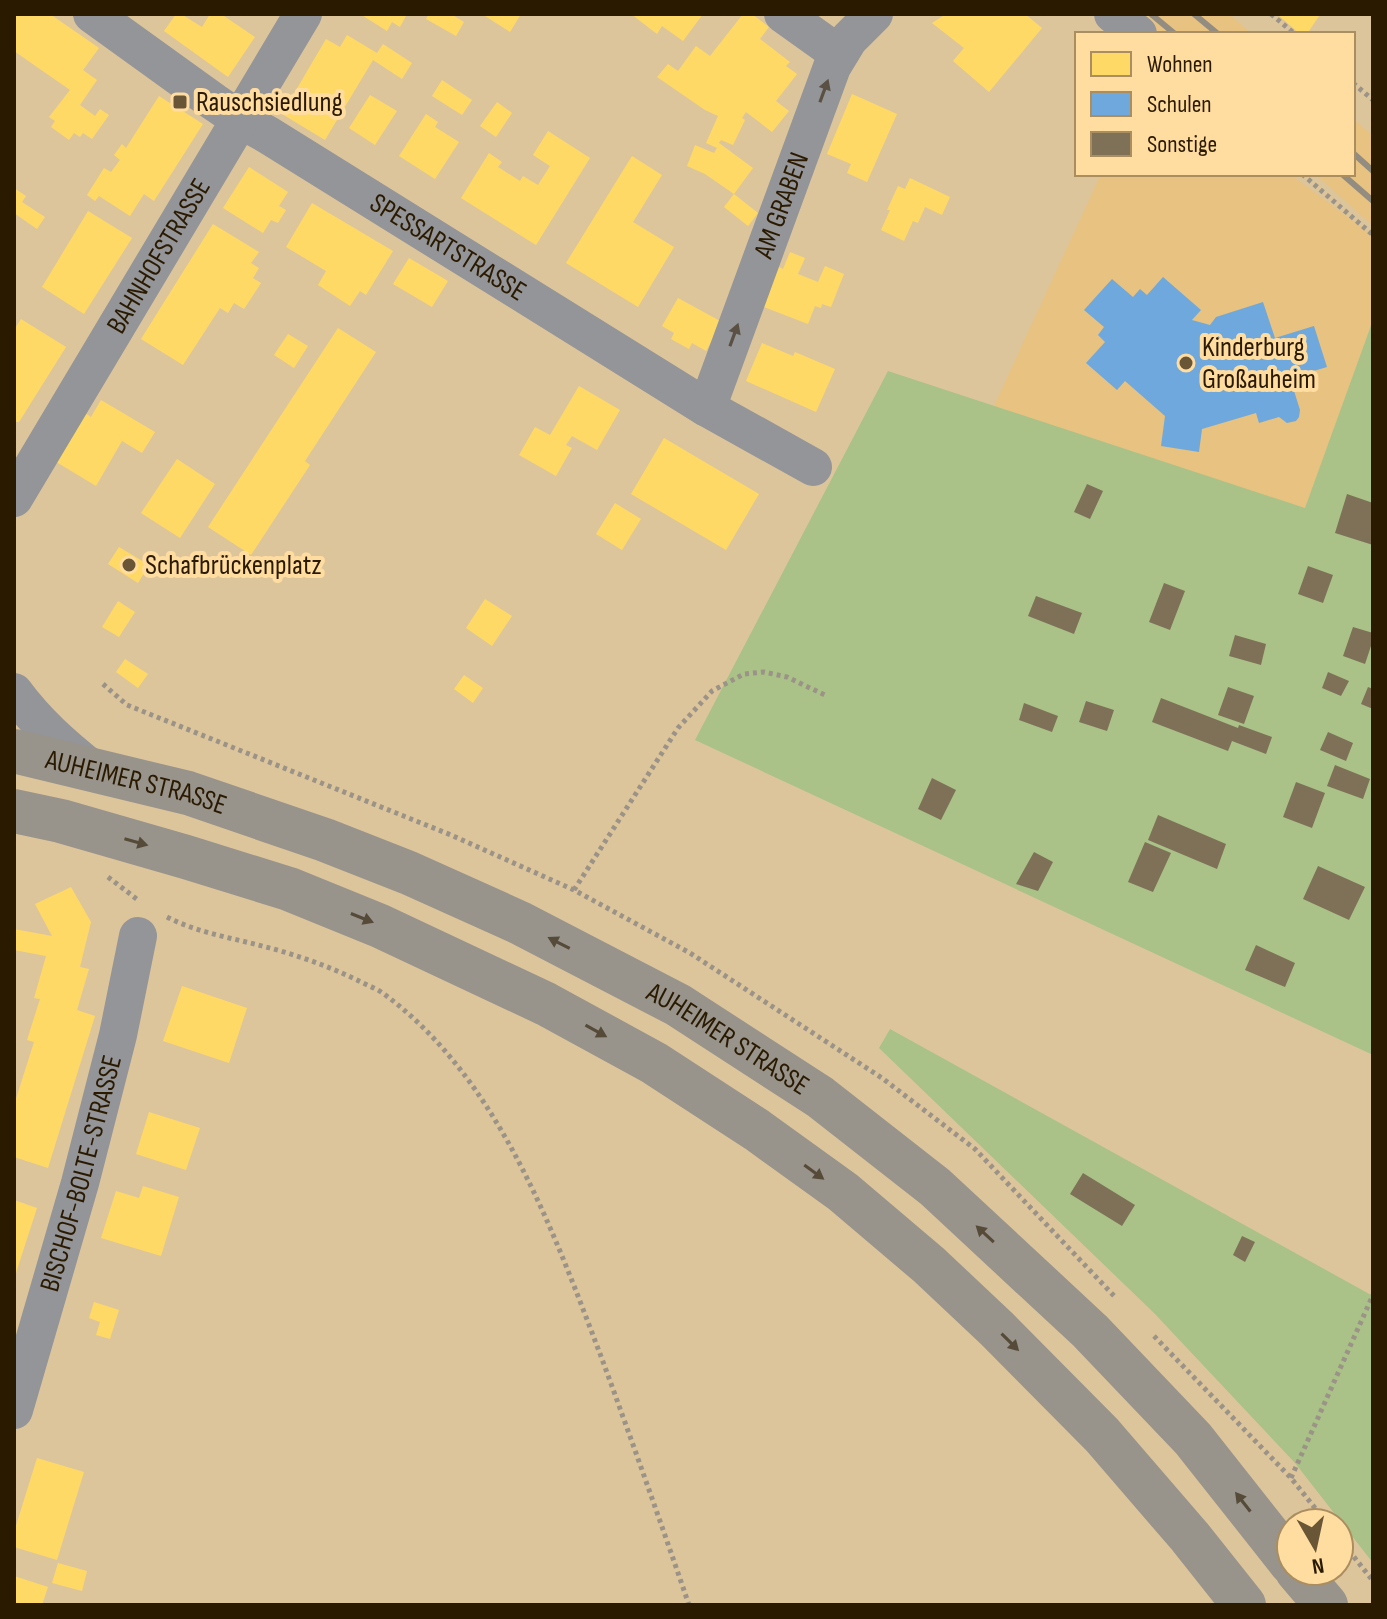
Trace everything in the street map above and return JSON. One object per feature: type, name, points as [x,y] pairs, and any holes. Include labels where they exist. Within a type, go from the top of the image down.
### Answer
[{"type":"main road","name":"AUHEIMER STRASSE","points":[[14,751],[188,793],[265,818],[409,873],[520,923],[678,1005],[807,1089],[935,1187],[1090,1331],[1193,1439],[1275,1543]]},
{"type":"main road","name":"AUHEIMER STRASSE","points":[[14,811],[61,821],[289,889],[380,926],[546,1004],[654,1063],[757,1130],[843,1192],[929,1265],[1102,1435],[1244,1605]]},
{"type":"main road","points":[[1311,1587],[1326,1605]]},
{"type":"street","name":"SPESSARTSTRASSE","points":[[92,14],[239,119],[707,408],[813,467]]},
{"type":"street","name":"BAHNHOFSTRASSE","points":[[19,476],[303,14]]},
{"type":"street","points":[[783,14],[839,54]]},
{"type":"street","name":"AM GRABEN","points":[[707,408],[832,67],[849,39],[874,14]]},
{"type":"street","points":[[1113,14],[1136,32]]},
{"type":"street","points":[[14,692],[61,745],[92,769]]},
{"type":"street","points":[[14,817],[61,821]]},
{"type":"street","name":"BISCHOF-BOLTE-STRASSE","points":[[14,1410],[80,1183],[148,918]]},
{"type":"path","points":[[1271,14],[1293,32]]},
{"type":"path","points":[[1355,85],[1373,100]]},
{"type":"path","points":[[1304,176],[1373,235]]},
{"type":"path","points":[[574,890],[678,728],[712,691],[744,674],[764,672],[787,677],[827,696]]},
{"type":"path","points":[[107,876],[148,918],[268,947],[334,969],[382,993],[429,1034],[456,1063],[525,1172],[572,1278],[646,1477],[689,1605]]},
{"type":"path","points":[[1291,1478],[1373,1295]]},
{"type":"path","points":[[1355,1558],[1373,1581]]},
{"type":"shaded area","points":[[1127,14],[1229,14],[1250,32],[1149,32]]},
{"type":"shaded area","points":[[1355,121],[1373,136],[1373,226],[1317,176],[1355,176]]},
{"type":"shaded area","name":"Kinderburg Großauheim","points":[[1100,176],[1293,176],[1373,236],[1373,320],[1305,509],[994,406]]},
{"type":"green space","points":[[1373,320],[1373,1055],[695,740],[888,371],[1305,508]]},
{"type":"green space","points":[[890,1029],[1373,1296],[1373,1563],[1355,1540],[1355,1507],[1329,1507],[1295,1463],[1154,1313],[879,1048]]},
{"type":"building: Wohnen","points":[[14,14],[50,14],[99,48],[83,70],[97,80],[80,105],[95,116],[100,109],[109,115],[92,139],[83,133],[80,137],[74,133],[69,140],[51,127],[55,121],[49,117],[70,90],[14,51]]},
{"type":"building: Wohnen","points":[[176,14],[202,27],[210,14],[221,14],[255,37],[228,77],[164,31]]},
{"type":"building: Wohnen","points":[[360,14],[407,14],[400,27],[392,22],[387,31]]},
{"type":"building: Wohnen","points":[[429,14],[451,14],[464,22],[456,36],[426,19]]},
{"type":"building: Wohnen","points":[[482,14],[521,14],[510,32]]},
{"type":"building: Wohnen","points":[[631,14],[703,14],[683,41],[662,26],[657,34]]},
{"type":"building: Wohnen","points":[[743,14],[752,14],[769,27],[760,39],[790,62],[786,66],[797,74],[776,101],[789,111],[772,132],[746,112],[733,145],[721,140],[719,143],[753,168],[734,194],[687,166],[695,145],[714,153],[717,148],[706,143],[718,116],[657,77],[668,64],[678,71],[696,46],[710,56]]},
{"type":"building: Wohnen","points":[[946,14],[1025,14],[1042,28],[989,92],[953,61],[964,48],[932,23]]},
{"type":"building: Wohnen","points":[[1277,14],[1319,16],[1308,32],[1298,32]]},
{"type":"building: Wohnen","points":[[347,35],[377,53],[383,44],[412,63],[402,79],[373,60],[325,140],[282,114],[326,39],[340,47]]},
{"type":"building: Wohnen","points":[[442,80],[472,100],[462,115],[432,96]]},
{"type":"building: Wohnen","points":[[852,94],[897,114],[867,182],[847,173],[851,164],[827,154]]},
{"type":"building: Wohnen","points":[[370,95],[397,111],[375,145],[349,128]]},
{"type":"building: Wohnen","points":[[159,96],[203,124],[154,201],[144,194],[130,216],[99,196],[95,201],[87,195],[104,168],[111,172],[120,160],[114,155],[122,144],[126,148]]},
{"type":"building: Wohnen","points":[[497,102],[512,113],[496,137],[480,126]]},
{"type":"building: Wohnen","points":[[426,114],[438,122],[435,127],[459,142],[435,179],[399,156]]},
{"type":"building: Wohnen","points":[[548,131],[590,158],[536,245],[461,198],[489,153],[502,162],[498,167],[520,181],[523,176],[538,185],[550,166],[533,155]]},
{"type":"building: Wohnen","points":[[632,156],[662,175],[633,222],[674,247],[638,307],[566,263]]},
{"type":"building: Wohnen","points":[[249,167],[288,192],[279,206],[286,210],[278,223],[271,220],[263,233],[223,208]]},
{"type":"building: Wohnen","points":[[910,178],[950,197],[942,215],[925,207],[918,223],[913,221],[904,241],[881,230],[898,186],[905,189]]},
{"type":"building: Wohnen","points":[[14,188],[26,196],[22,202],[45,217],[37,229],[14,213]]},
{"type":"building: Wohnen","points":[[734,194],[758,213],[748,226],[724,207]]},
{"type":"building: Wohnen","points":[[312,203],[393,251],[366,295],[360,291],[350,306],[318,285],[326,271],[286,247]]},
{"type":"building: Wohnen","points":[[88,211],[132,238],[84,314],[42,287]]},
{"type":"building: Wohnen","points":[[213,224],[259,252],[251,263],[259,268],[253,278],[261,283],[244,309],[234,303],[228,313],[220,308],[183,365],[141,339]]},
{"type":"building: Wohnen","points":[[790,252],[805,258],[798,274],[818,282],[825,266],[844,274],[831,307],[822,304],[821,308],[815,306],[808,324],[759,305],[775,265],[783,269]]},
{"type":"building: Wohnen","points":[[409,258],[448,281],[432,307],[393,284]]},
{"type":"building: Wohnen","points":[[678,298],[722,322],[706,351],[692,343],[689,349],[671,339],[674,333],[662,326]]},
{"type":"building: Wohnen","points":[[21,319],[66,347],[19,422],[14,422],[14,330]]},
{"type":"building: Wohnen","points":[[338,328],[376,352],[305,461],[310,465],[251,555],[208,527]]},
{"type":"building: Wohnen","points":[[288,334],[308,346],[294,368],[274,355]]},
{"type":"building: Wohnen","points":[[762,343],[793,356],[795,352],[835,369],[816,412],[746,381]]},
{"type":"building: Wohnen","points":[[579,386],[620,410],[597,450],[572,436],[566,445],[572,448],[556,476],[519,455],[535,427],[550,435]]},
{"type":"building: Wohnen","points":[[101,400],[155,432],[142,453],[122,441],[96,486],[53,460],[82,411],[91,417]]},
{"type":"building: Wohnen","points":[[664,438],[759,494],[726,550],[631,494]]},
{"type":"building: Wohnen","points":[[177,459],[215,484],[180,538],[141,513]]},
{"type":"building: Wohnen","points":[[615,503],[641,519],[622,550],[596,534]]},
{"type":"building: Wohnen","name":"Schafbrückenplatz","points":[[119,547],[149,565],[138,583],[108,564]]},
{"type":"building: Wohnen","points":[[485,599],[512,616],[492,646],[466,628]]},
{"type":"building: Wohnen","points":[[118,601],[135,612],[119,637],[102,627]]},
{"type":"building: Wohnen","points":[[125,659],[148,674],[138,688],[116,672]]},
{"type":"building: Wohnen","points":[[464,675],[483,688],[473,703],[454,689]]},
{"type":"building: Wohnen","points":[[71,887],[91,922],[80,967],[89,969],[77,1010],[95,1016],[48,1168],[14,1157],[14,1105],[34,1042],[27,1040],[40,999],[34,998],[46,956],[14,950],[14,929],[52,936],[35,904]]},
{"type":"building: Wohnen","points":[[182,986],[247,1008],[229,1063],[163,1041]]},
{"type":"building: Wohnen","points":[[149,1112],[200,1128],[186,1170],[136,1154]]},
{"type":"building: Wohnen","points":[[143,1186],[179,1197],[161,1256],[101,1238],[116,1191],[139,1198]]},
{"type":"building: Wohnen","points":[[14,1200],[37,1208],[15,1276],[14,1276]]},
{"type":"building: Wohnen","points":[[94,1302],[119,1310],[110,1339],[96,1335],[100,1322],[89,1318]]},
{"type":"building: Wohnen","points":[[37,1458],[84,1472],[57,1560],[14,1547],[14,1532]]},
{"type":"building: Wohnen","points":[[58,1563],[87,1571],[82,1591],[52,1583]]},
{"type":"building: Wohnen","points":[[14,1576],[48,1587],[42,1605],[14,1605]]},
{"type":"building: Schulen","points":[[1163,277],[1201,310],[1192,320],[1210,325],[1216,317],[1263,302],[1275,338],[1314,326],[1327,367],[1290,378],[1300,410],[1296,421],[1287,423],[1279,417],[1259,423],[1256,413],[1202,429],[1199,452],[1161,446],[1165,416],[1125,381],[1117,390],[1086,363],[1105,342],[1098,335],[1104,327],[1084,310],[1112,279],[1133,297],[1140,289],[1147,295]]},
{"type":"building: Sonstige","points":[[1087,484],[1103,491],[1090,519],[1074,512]]},
{"type":"building: Sonstige","points":[[1347,494],[1373,503],[1373,545],[1335,533]]},
{"type":"building: Sonstige","points":[[1308,566],[1333,575],[1323,603],[1298,594]]},
{"type":"building: Sonstige","points":[[1164,583],[1185,591],[1170,630],[1149,622]]},
{"type":"building: Sonstige","points":[[1036,596],[1082,613],[1074,634],[1028,616]]},
{"type":"building: Sonstige","points":[[1353,627],[1373,633],[1365,664],[1343,656]]},
{"type":"building: Sonstige","points":[[1235,635],[1266,644],[1261,665],[1229,656]]},
{"type":"building: Sonstige","points":[[1328,672],[1349,681],[1341,696],[1322,688]]},
{"type":"building: Sonstige","points":[[1228,687],[1254,696],[1244,724],[1218,715]]},
{"type":"building: Sonstige","points":[[1368,687],[1373,689],[1373,709],[1361,704]]},
{"type":"building: Sonstige","points":[[1161,698],[1238,728],[1239,725],[1272,737],[1266,754],[1232,741],[1228,751],[1152,722]]},
{"type":"building: Sonstige","points":[[1086,701],[1114,710],[1107,731],[1079,722]]},
{"type":"building: Sonstige","points":[[1024,703],[1058,716],[1052,732],[1019,720]]},
{"type":"building: Sonstige","points":[[1328,732],[1353,743],[1346,761],[1320,750]]},
{"type":"building: Sonstige","points":[[1335,765],[1370,779],[1363,799],[1327,786]]},
{"type":"building: Sonstige","points":[[932,778],[956,790],[941,820],[918,809]]},
{"type":"building: Sonstige","points":[[1296,782],[1325,793],[1312,828],[1283,817]]},
{"type":"building: Sonstige","points":[[1158,815],[1226,844],[1217,869],[1148,840]]},
{"type":"building: Sonstige","points":[[1145,842],[1171,853],[1153,892],[1128,882]]},
{"type":"building: Sonstige","points":[[1034,852],[1053,862],[1038,891],[1016,884]]},
{"type":"building: Sonstige","points":[[1318,866],[1365,887],[1349,920],[1303,899]]},
{"type":"building: Sonstige","points":[[1256,945],[1295,963],[1285,987],[1245,970]]},
{"type":"building: Sonstige","points":[[1083,1173],[1135,1205],[1122,1226],[1070,1194]]},
{"type":"building: Sonstige","points":[[1242,1236],[1255,1242],[1245,1262],[1233,1255]]},
{"type":"railway","points":[[1151,14],[1173,32]]},
{"type":"railway","points":[[1194,14],[1216,32]]},
{"type":"railway","points":[[1355,155],[1373,171]]},
{"type":"railway","points":[[1344,176],[1373,201]]},
{"type":"place","name":"Rauschsiedlung","points":[[180,102]]},
{"type":"place","name":"Kinderburg Großauheim","points":[[1186,363]]},
{"type":"place","name":"Schafbrückenplatz","points":[[129,565]]}]
